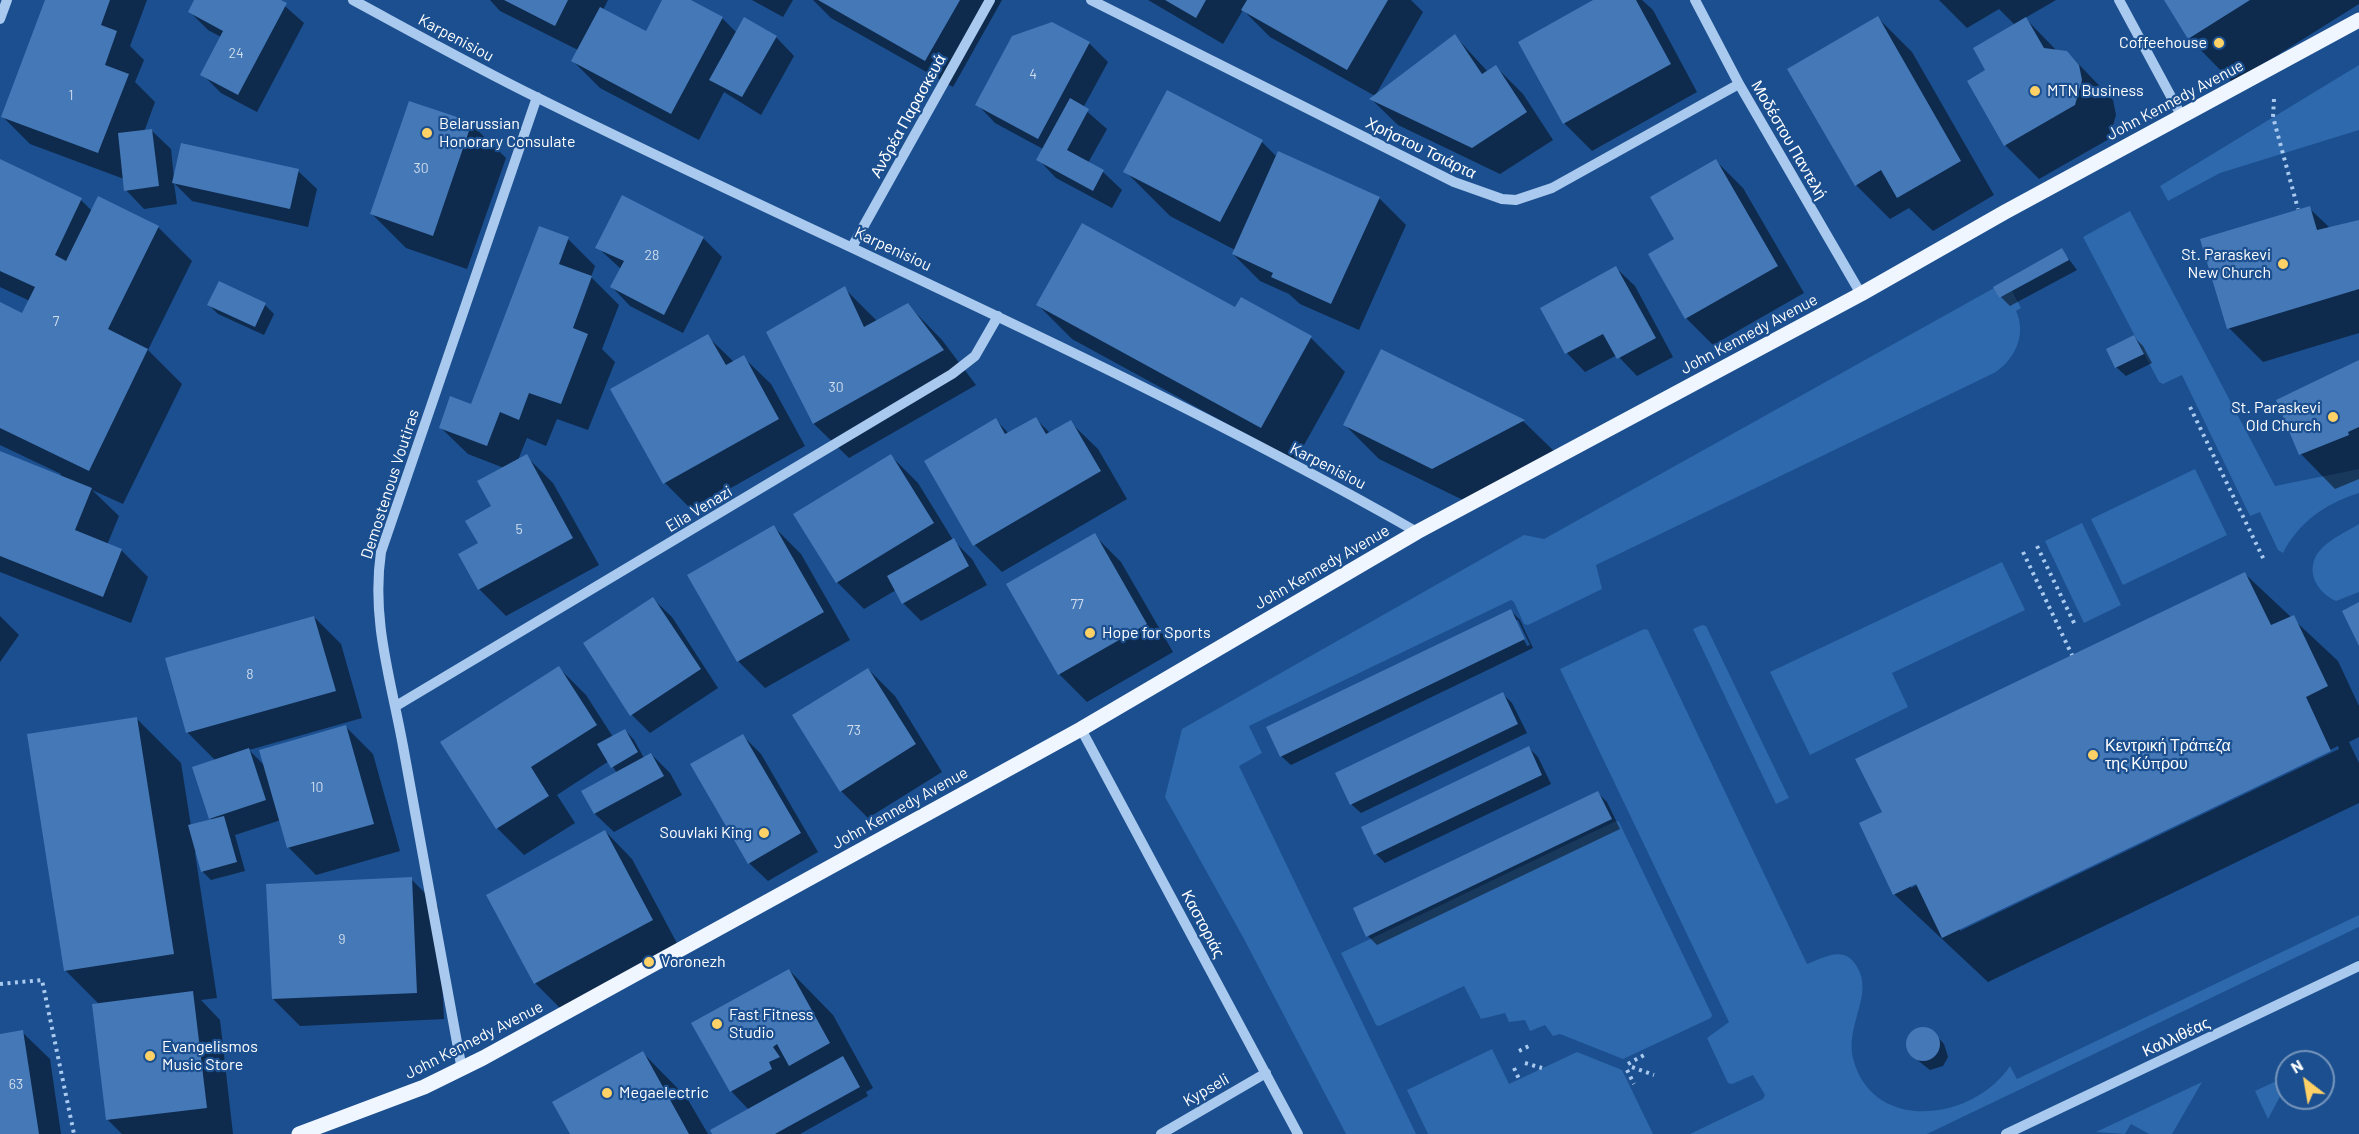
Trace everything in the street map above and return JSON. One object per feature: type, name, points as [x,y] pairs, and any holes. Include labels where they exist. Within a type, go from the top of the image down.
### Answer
[{"type":"main road","name":"John Kennedy Avenue","points":[[299,1134],[424,1087],[462,1070],[1081,729],[1417,532],[1861,294],[2359,20]]},
{"type":"street","points":[[0,19],[7,0]]},
{"type":"street","name":"Karpenisiou","points":[[353,0],[537,97],[998,316],[1286,461],[1417,532]]},
{"type":"street","name":"Ανδρέα Παρασκευά","points":[[852,246],[990,0]]},
{"type":"street","name":"Χρήστου Τσιάρτα","points":[[1091,0],[1455,182],[1502,199],[1516,200],[1552,188],[1739,84]]},
{"type":"street","name":"Μοδέστου Παντελή","points":[[1695,0],[1739,84],[1861,294]]},
{"type":"street","points":[[2119,0],[2182,117]]},
{"type":"street","name":"Demostenous Voutiras","points":[[462,1070],[396,706],[378,621],[376,585],[381,552],[537,97]]},
{"type":"street","name":"Elia Venazi","points":[[396,706],[916,398],[975,356],[998,316]]},
{"type":"street","name":"Καστοριάς","points":[[1081,729],[1298,1134]]},
{"type":"street","name":"Καλλιθέας","points":[[2006,1134],[2359,966]]},
{"type":"street","name":"Kypseli","points":[[1161,1134],[1266,1073]]},
{"type":"path","points":[[2274,66],[2273,117],[2298,209]]},
{"type":"path","points":[[2190,407],[2265,562]]},
{"type":"path","points":[[2037,546],[2076,627]]},
{"type":"path","points":[[2023,552],[2072,655]]},
{"type":"path","points":[[0,984],[42,980],[74,1134]]},
{"type":"path","points":[[1519,1051],[1531,1045]]},
{"type":"path","points":[[1629,1067],[1644,1055]]},
{"type":"path","points":[[1524,1063],[1542,1068]]},
{"type":"path","points":[[1629,1067],[1654,1075]]},
{"type":"path","points":[[1629,1067],[1634,1084]]},
{"type":"path","points":[[1514,1068],[1519,1079]]},
{"type":"shaded area","points":[[2359,65],[2359,130],[2220,173],[2168,201],[2160,186]]},
{"type":"shaded area","points":[[2130,211],[2275,486],[2359,469],[2359,493],[2324,508],[2305,523],[2283,553],[2278,550],[2260,512],[2250,516],[2182,375],[2163,384],[2159,382],[2083,237]]},
{"type":"shaded area","points":[[1994,288],[1999,298],[2012,291],[2021,308],[2016,311],[2020,329],[2017,346],[2008,361],[1994,373],[1596,565],[1602,589],[1528,625],[1524,624],[1511,600],[1249,726],[1262,753],[1239,766],[1416,1134],[1346,1134],[1244,939],[1165,797],[1182,729],[1524,535],[1544,539]]},
{"type":"shaded area","points":[[2195,469],[2227,535],[2123,585],[2091,519]]},
{"type":"shaded area","points":[[2082,523],[2121,605],[2084,623],[2045,541]]},
{"type":"shaded area","points":[[2359,524],[2359,592],[2336,601],[2328,597],[2317,585],[2313,570],[2314,562],[2323,547]]},
{"type":"shaded area","points":[[2002,562],[2025,610],[1892,673],[1908,707],[1810,755],[1770,672]]},
{"type":"shaded area","points":[[1702,625],[1706,626],[1789,798],[1776,804],[1693,629]]},
{"type":"shaded area","points":[[1644,629],[1648,630],[1807,964],[1826,956],[1839,954],[1851,959],[1856,965],[1863,988],[1852,1035],[1854,1062],[1866,1085],[1883,1101],[1904,1109],[1927,1111],[1951,1107],[1974,1098],[1994,1084],[2010,1066],[2017,1079],[2359,915],[2359,927],[1927,1134],[1690,1134],[1763,1099],[1765,1095],[1753,1075],[1732,1084],[1728,1083],[1707,1038],[1729,1022],[1560,669]]},
{"type":"shaded area","points":[[1616,821],[1619,822],[1712,1015],[1711,1018],[1623,1059],[1560,1034],[1553,1036],[1545,1025],[1530,1031],[1525,1020],[1509,1022],[1505,1013],[1481,1019],[1464,986],[1379,1026],[1376,1025],[1341,953]]},
{"type":"shaded area","points":[[1492,1049],[1509,1084],[1577,1052],[1622,1070],[1653,1134],[1428,1134],[1407,1090]]},
{"type":"shaded area","points":[[2202,1082],[2172,1134],[2149,1134],[2131,1124],[2125,1134],[2096,1132]]},
{"type":"shaded area","points":[[2275,1082],[2275,1106],[2268,1119],[2255,1091]]},
{"type":"building","points":[[45,0],[110,0],[101,25],[117,31],[105,65],[129,74],[98,153],[1,117]]},
{"type":"building","points":[[194,0],[281,0],[287,3],[238,95],[200,75],[223,31],[188,12]]},
{"type":"building","points":[[504,0],[568,0],[555,26]]},
{"type":"building","points":[[662,0],[691,0],[723,17],[671,114],[571,61],[600,7],[646,31]]},
{"type":"building","points":[[818,0],[960,0],[925,61]]},
{"type":"building","points":[[1165,0],[1206,0],[1196,18]]},
{"type":"building","points":[[1247,0],[1388,0],[1347,70],[1241,10]]},
{"type":"building","points":[[1593,0],[1636,0],[1671,64],[1563,124],[1518,42]]},
{"type":"building","points":[[2164,0],[2250,0],[2188,39]]},
{"type":"building","points":[[1878,16],[1961,161],[1897,198],[1881,170],[1855,186],[1787,69]]},
{"type":"building","points":[[744,17],[777,36],[742,97],[709,80]]},
{"type":"building","points":[[2026,17],[2044,48],[2067,51],[2079,65],[2082,80],[2075,105],[2004,146],[1967,81],[1985,70],[1973,48]]},
{"type":"building","points":[[1052,22],[1090,42],[1038,139],[975,105],[1012,36]]},
{"type":"building","points":[[1455,34],[1482,74],[1496,65],[1527,112],[1472,148],[1369,99]]},
{"type":"building","points":[[1167,90],[1263,140],[1220,222],[1123,172]]},
{"type":"building","points":[[1070,98],[1089,109],[1067,150],[1104,170],[1093,191],[1036,160]]},
{"type":"building","points":[[409,101],[472,122],[433,236],[370,214]]},
{"type":"building","points":[[152,129],[159,186],[124,191],[118,133]]},
{"type":"building","points":[[181,143],[299,169],[290,209],[172,183]]},
{"type":"building","points":[[1278,151],[1380,197],[1331,304],[1271,277],[1273,273],[1232,254]]},
{"type":"building","points":[[0,159],[82,198],[55,255],[66,261],[98,196],[159,226],[108,329],[148,349],[89,471],[0,428],[0,302],[22,313],[35,287],[0,271]]},
{"type":"building","points":[[1716,159],[1778,266],[1685,319],[1648,254],[1674,239],[1650,197]]},
{"type":"building","points":[[622,195],[704,237],[664,315],[610,287],[624,261],[595,248]]},
{"type":"building","name":"St. Paraskevi New Church","points":[[2310,206],[2317,230],[2359,220],[2359,289],[2227,329],[2200,239]]},
{"type":"building","points":[[1082,223],[1235,307],[1241,297],[1312,336],[1261,428],[1036,305]]},
{"type":"building","points":[[539,226],[569,237],[559,264],[592,276],[573,328],[588,334],[561,404],[529,393],[519,420],[500,412],[487,446],[439,428],[450,396],[471,404]]},
{"type":"building","points":[[2062,248],[2069,260],[1999,298],[1993,287]]},
{"type":"building","points":[[1616,266],[1656,338],[1617,359],[1603,334],[1565,354],[1540,308]]},
{"type":"building","points":[[219,281],[266,303],[255,327],[207,305]]},
{"type":"building","points":[[845,286],[864,327],[908,303],[944,350],[813,424],[766,332]]},
{"type":"building","points":[[708,334],[726,365],[744,355],[779,419],[663,484],[610,389]]},
{"type":"building","points":[[2134,335],[2144,354],[2115,368],[2106,349]]},
{"type":"building","points":[[1381,349],[1525,420],[1432,469],[1343,425]]},
{"type":"building","points":[[2359,360],[2359,427],[2348,432],[2349,435],[2299,455],[2276,400]]},
{"type":"building","points":[[1036,417],[1046,434],[1071,420],[1101,471],[973,546],[924,461],[996,418],[1005,434]]},
{"type":"building","points":[[0,451],[92,488],[75,530],[122,549],[103,597],[0,556]]},
{"type":"building","points":[[527,454],[573,538],[478,590],[458,554],[478,543],[465,521],[491,506],[477,481]]},
{"type":"building","points":[[891,454],[934,523],[836,583],[793,514]]},
{"type":"building","points":[[774,525],[824,612],[737,662],[687,575]]},
{"type":"building","points":[[1095,533],[1147,624],[1058,675],[1006,584]]},
{"type":"building","points":[[954,538],[969,566],[902,604],[887,576]]},
{"type":"building","name":"Κεντρική Τράπεζα της Κύπρου","points":[[2245,572],[2271,625],[2294,615],[2328,686],[2306,697],[2331,751],[1942,938],[1916,884],[1893,895],[1859,823],[1882,812],[1855,759]]},
{"type":"building","points":[[653,597],[701,669],[630,716],[583,643]]},
{"type":"building","points":[[2359,602],[2359,646],[2342,611]]},
{"type":"building","points":[[1511,609],[1525,639],[1280,757],[1266,727]]},
{"type":"building","points":[[314,616],[336,691],[186,733],[165,658]]},
{"type":"building","points":[[559,666],[597,725],[531,767],[549,796],[496,829],[440,742]]},
{"type":"building","points":[[868,668],[916,744],[840,792],[792,715]]},
{"type":"building","points":[[1503,692],[1518,724],[1350,805],[1335,773]]},
{"type":"building","points":[[137,717],[174,954],[64,971],[27,734]]},
{"type":"building","points":[[346,725],[374,824],[287,848],[259,750]]},
{"type":"building","points":[[625,729],[638,752],[611,768],[597,744]]},
{"type":"building","points":[[743,734],[801,833],[748,864],[690,764]]},
{"type":"building","points":[[1529,746],[1542,775],[1374,855],[1361,827]]},
{"type":"building","points":[[249,748],[266,800],[209,819],[192,767]]},
{"type":"building","points":[[651,753],[664,776],[594,814],[581,791]]},
{"type":"building","points":[[1598,791],[1612,819],[1366,937],[1353,908]]},
{"type":"building","points":[[224,816],[237,862],[201,872],[188,825]]},
{"type":"building","points":[[605,830],[653,920],[534,984],[486,895]]},
{"type":"building","points":[[412,877],[417,993],[272,999],[266,884]]},
{"type":"building","points":[[789,969],[830,1043],[789,1066],[777,1044],[773,1047],[780,1057],[769,1062],[772,1069],[730,1092],[691,1023]]},
{"type":"building","name":"Evangelismos Music Store","points":[[193,991],[207,1108],[106,1120],[92,1004]]},
{"type":"building","points":[[1923,1027],[1935,1032],[1940,1044],[1935,1056],[1923,1061],[1911,1056],[1906,1044],[1911,1032]]},
{"type":"building","points":[[23,1030],[39,1134],[0,1134],[0,1034]]},
{"type":"building","points":[[643,1051],[689,1134],[570,1134],[552,1102]]},
{"type":"building","points":[[843,1056],[860,1087],[775,1134],[712,1134],[710,1130]]},
{"type":"place","name":"Coffeehouse","points":[[2219,43]]},
{"type":"place","name":"MTN Business","points":[[2035,91]]},
{"type":"place","name":"Belarussian Honorary Consulate","points":[[427,133]]},
{"type":"place","name":"St. Paraskevi New Church","points":[[2283,264]]},
{"type":"place","name":"St. Paraskevi Old Church","points":[[2333,417]]},
{"type":"place","name":"Hope for Sports","points":[[1090,633]]},
{"type":"place","name":"Κεντρική Τράπεζα της Κύπρου","points":[[2093,755]]},
{"type":"place","name":"Souvlaki King","points":[[764,833]]},
{"type":"place","name":"Voronezh","points":[[649,962]]},
{"type":"place","name":"Fast Fitness Studio","points":[[717,1024]]},
{"type":"place","name":"Evangelismos Music Store","points":[[150,1056]]},
{"type":"place","name":"Megaelectric","points":[[607,1093]]}]
